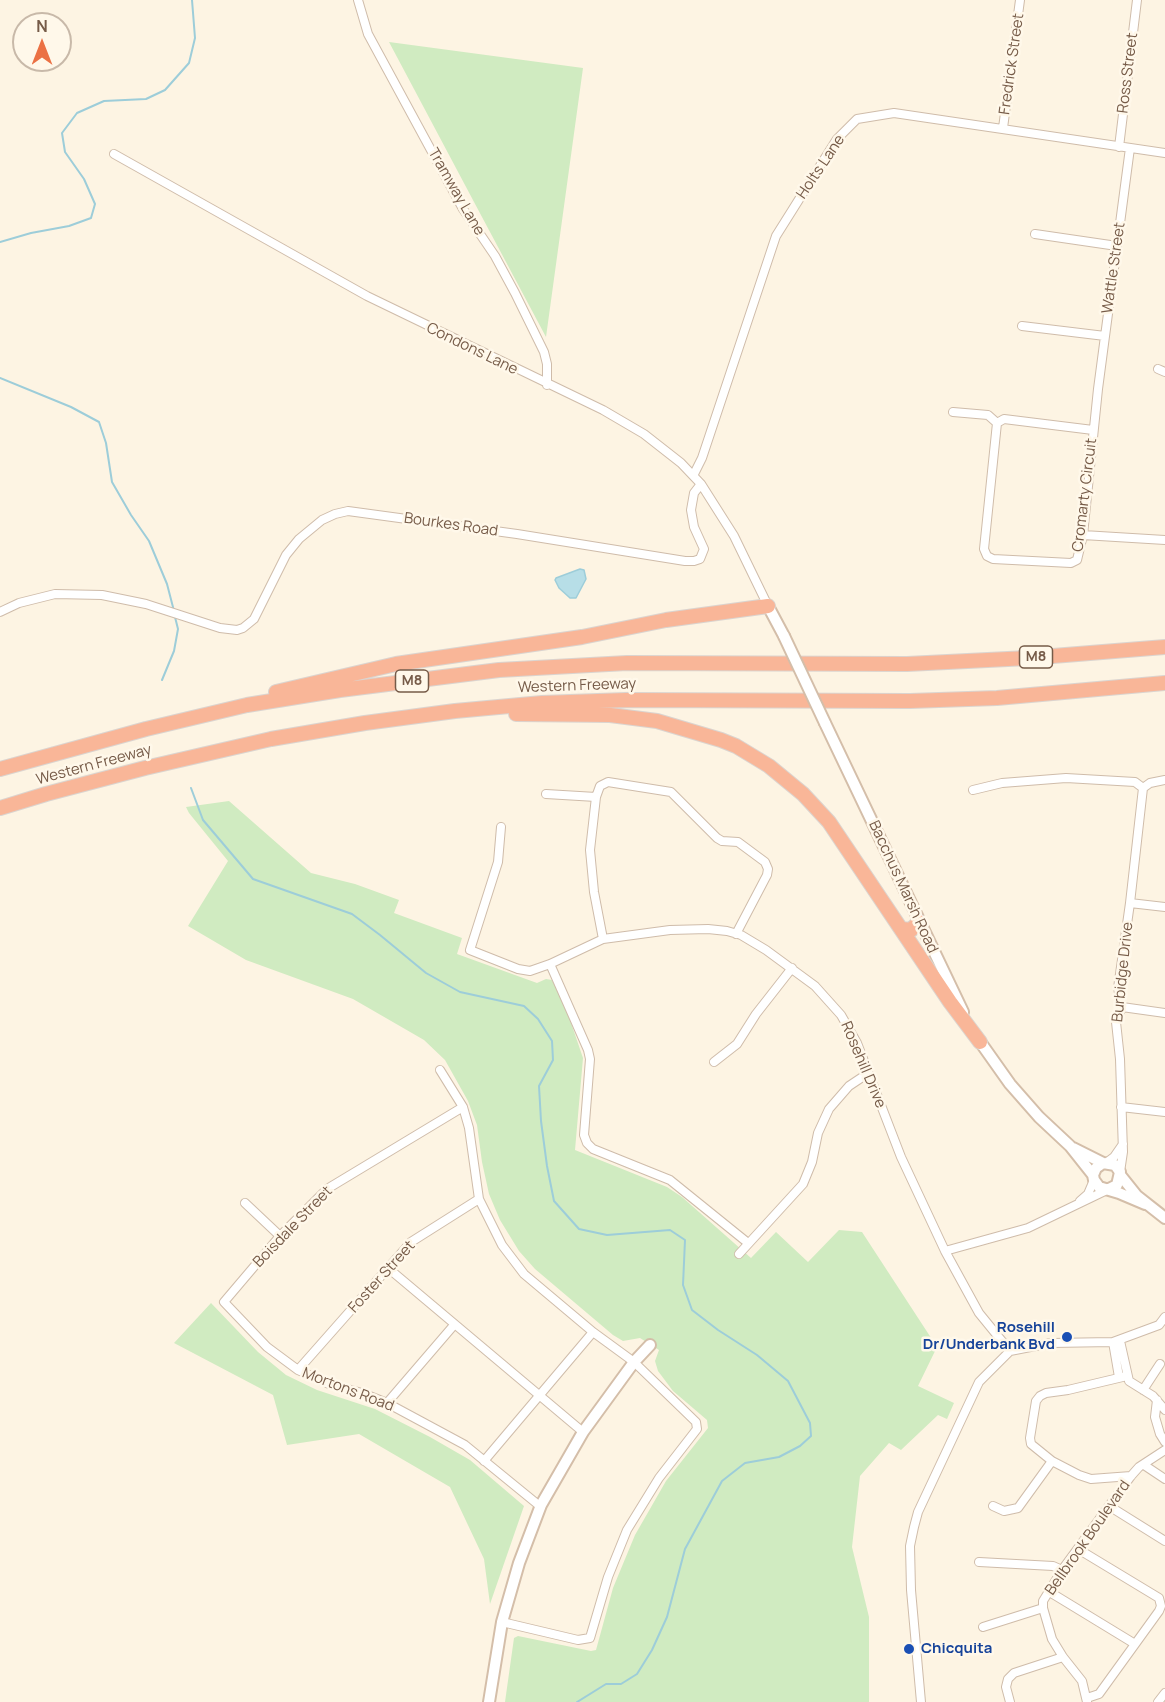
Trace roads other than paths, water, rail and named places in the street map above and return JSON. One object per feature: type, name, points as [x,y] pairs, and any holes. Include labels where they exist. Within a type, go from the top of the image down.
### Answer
[{"type":"highway","points":[[200,716],[268,693],[396,664],[582,637],[666,620],[768,606]]},
{"type":"highway","name":"Western Freeway","points":[[0,769],[247,705],[340,690],[499,670],[627,663],[907,664],[1028,658],[1165,647]]},
{"type":"highway","name":"Western Freeway","points":[[0,808],[161,764],[271,739],[409,716],[510,706],[583,702],[910,701],[998,698],[1165,683]]},
{"type":"highway","points":[[409,716],[467,717],[547,713],[637,718],[697,732],[736,746],[777,772],[814,806],[843,842],[950,1002],[980,1042]]},
{"type":"highway","points":[[902,929],[912,930],[919,922]]},
{"type":"main road","name":"Bacchus Marsh Road","points":[[768,606],[919,922],[980,1042],[1024,1101],[1070,1146],[1093,1178]]},
{"type":"main road","name":"Bacchus Marsh Road","points":[[1070,1146],[1105,1163]]},
{"type":"main road","points":[[1146,1204],[1099,1187],[1093,1178],[1096,1168],[1105,1163],[1115,1165],[1146,1204],[1165,1218]]},
{"type":"main road","points":[[1108,1190],[1117,1185],[1120,1174]]},
{"type":"main road","points":[[489,1702],[502,1622],[519,1563],[541,1507],[583,1432],[634,1362],[651,1345]]},
{"type":"street","name":"Tramway Lane","points":[[358,0],[368,34],[463,208],[495,256],[525,313],[544,352],[547,364],[547,385]]},
{"type":"street","name":"Fredrick Street","points":[[1003,128],[1020,0]]},
{"type":"street","name":"Ross Street","points":[[1119,147],[1137,0]]},
{"type":"street","name":"Holts Lane","points":[[694,474],[711,431],[776,236],[837,139],[857,119],[894,113],[1165,153]]},
{"type":"street","name":"Wattle Street","points":[[1098,389],[1130,148]]},
{"type":"street","name":"Condons Lane","points":[[114,154],[367,296],[628,423],[665,449],[694,474],[734,536],[768,606]]},
{"type":"street","points":[[1035,234],[1117,246]]},
{"type":"street","points":[[1022,326],[1105,336]]},
{"type":"street","name":"Cromarty Circuit","points":[[1093,430],[1004,419],[997,423],[984,549],[987,556],[993,559],[1071,563],[1077,560],[1083,535],[1098,389]]},
{"type":"street","points":[[953,412],[988,415],[997,423]]},
{"type":"street","name":"Bourkes Road","points":[[0,612],[37,598],[76,594],[130,600],[220,628],[237,630],[254,619],[286,555],[299,539],[322,520],[335,514],[348,512],[517,534],[694,561],[700,559],[704,549],[694,527],[691,510],[694,493],[701,484]]},
{"type":"street","points":[[1083,535],[1165,540]]},
{"type":"street","points":[[973,790],[1002,783],[1066,778],[1135,782],[1143,788],[1150,783],[1165,780]]},
{"type":"street","points":[[603,939],[594,892],[590,850],[596,797],[600,786],[608,782],[671,792],[717,838],[722,841],[738,842],[765,862],[768,868],[767,874],[736,934]]},
{"type":"street","name":"Burbidge Drive","points":[[1120,1174],[1123,1144],[1120,1059],[1116,1022],[1122,1007],[1118,988],[1143,788]]},
{"type":"street","points":[[546,794],[596,797]]},
{"type":"street","name":"Rosehill Drive","points":[[501,827],[498,862],[470,950],[518,969],[530,971],[603,939],[670,930],[708,929],[736,934],[766,950],[814,986],[841,1015],[856,1043],[901,1157],[945,1251],[979,1313],[1010,1351]]},
{"type":"street","points":[[1130,903],[1165,907]]},
{"type":"street","points":[[550,964],[590,1059],[584,1135],[587,1143],[593,1149],[670,1180],[748,1244]]},
{"type":"street","points":[[714,1062],[737,1044],[756,1014],[792,968]]},
{"type":"street","points":[[1122,1007],[1165,1013]]},
{"type":"street","points":[[440,1070],[463,1107],[469,1128],[479,1199],[502,1245],[524,1274],[593,1332],[634,1362],[696,1422],[697,1430],[659,1478],[627,1530],[608,1576],[590,1638],[578,1640],[502,1622]]},
{"type":"street","points":[[738,1254],[803,1184],[812,1162],[818,1133],[829,1109],[849,1086],[867,1074]]},
{"type":"street","name":"Boisdale Street","points":[[224,1302],[280,1236],[327,1189],[463,1107]]},
{"type":"street","points":[[1121,1107],[1165,1112]]},
{"type":"street","points":[[1105,1163],[1120,1151],[1123,1144]]},
{"type":"street","points":[[1077,1204],[1088,1194],[1093,1178]]},
{"type":"street","points":[[945,1251],[1028,1228],[1108,1190]]},
{"type":"street","name":"Foster Street","points":[[297,1370],[411,1242],[479,1199]]},
{"type":"street","points":[[245,1203],[280,1236]]},
{"type":"street","points":[[388,1268],[583,1432]]},
{"type":"street","name":"Mortons Road","points":[[224,1302],[267,1347],[297,1370],[329,1384],[387,1403],[465,1445],[541,1507]]},
{"type":"street","points":[[921,1702],[911,1590],[910,1545],[918,1512],[979,1382],[1010,1351],[1051,1343],[1116,1342],[1162,1327],[1165,1317]]},
{"type":"street","points":[[387,1403],[454,1325]]},
{"type":"street","points":[[484,1461],[593,1332]]},
{"type":"street","points":[[1116,1342],[1123,1377],[1156,1400],[1165,1410]]},
{"type":"street","points":[[1143,1390],[1160,1364]]},
{"type":"street","points":[[1123,1377],[1040,1396],[1036,1401],[1030,1438],[1031,1444],[1068,1471],[1091,1479],[1131,1476]]},
{"type":"street","points":[[1156,1400],[1155,1417],[1165,1442]]},
{"type":"street","name":"Bellbrook Boulevard","points":[[1087,1700],[1082,1681],[1052,1639],[1043,1608],[1048,1591],[1131,1476],[1165,1450]]},
{"type":"street","points":[[993,1506],[1004,1510],[1018,1508],[1052,1461]]},
{"type":"street","points":[[1144,1465],[1165,1479]]},
{"type":"street","points":[[1109,1506],[1165,1541]]},
{"type":"street","points":[[1078,1549],[1159,1598],[1161,1606],[1099,1694],[1087,1700]]},
{"type":"street","points":[[979,1562],[1053,1566],[1062,1570]]},
{"type":"street","points":[[1048,1591],[1135,1644]]},
{"type":"street","points":[[983,1627],[1043,1608]]},
{"type":"street","points":[[1010,1702],[1006,1686],[1008,1679],[1014,1674],[1063,1657]]},
{"type":"street","points":[[1158,1702],[1165,1693]]},
{"type":"water","points":[[580,569],[584,570],[586,579],[576,598],[570,598],[559,588],[555,580]]},
{"type":"waterway","points":[[0,242],[69,226],[91,218],[95,204],[84,179],[65,152],[62,133],[77,113],[104,101],[146,99],[165,90],[189,63],[195,38],[192,0]]},
{"type":"waterway","points":[[0,378],[71,407],[99,422],[106,443],[112,482],[149,541],[167,584],[174,611]]},
{"type":"waterway","points":[[162,680],[174,651],[178,629],[175,617]]},
{"type":"waterway","points":[[191,788],[203,820],[253,879],[352,914],[426,973],[460,992],[524,1006],[538,1019],[552,1041],[553,1060],[539,1086],[541,1121],[554,1201],[579,1229],[607,1235],[670,1230],[685,1240],[683,1285],[692,1310],[757,1355],[788,1381],[810,1423],[811,1436],[800,1446],[779,1457],[745,1463],[722,1481],[685,1549],[667,1617],[652,1650],[637,1674],[621,1684],[606,1684],[577,1702]]},
{"type":"place","name":"Rosehill Dr/Underbank Bvd","points":[[1067,1337]]},
{"type":"place","name":"Chicquita","points":[[909,1649]]}]
